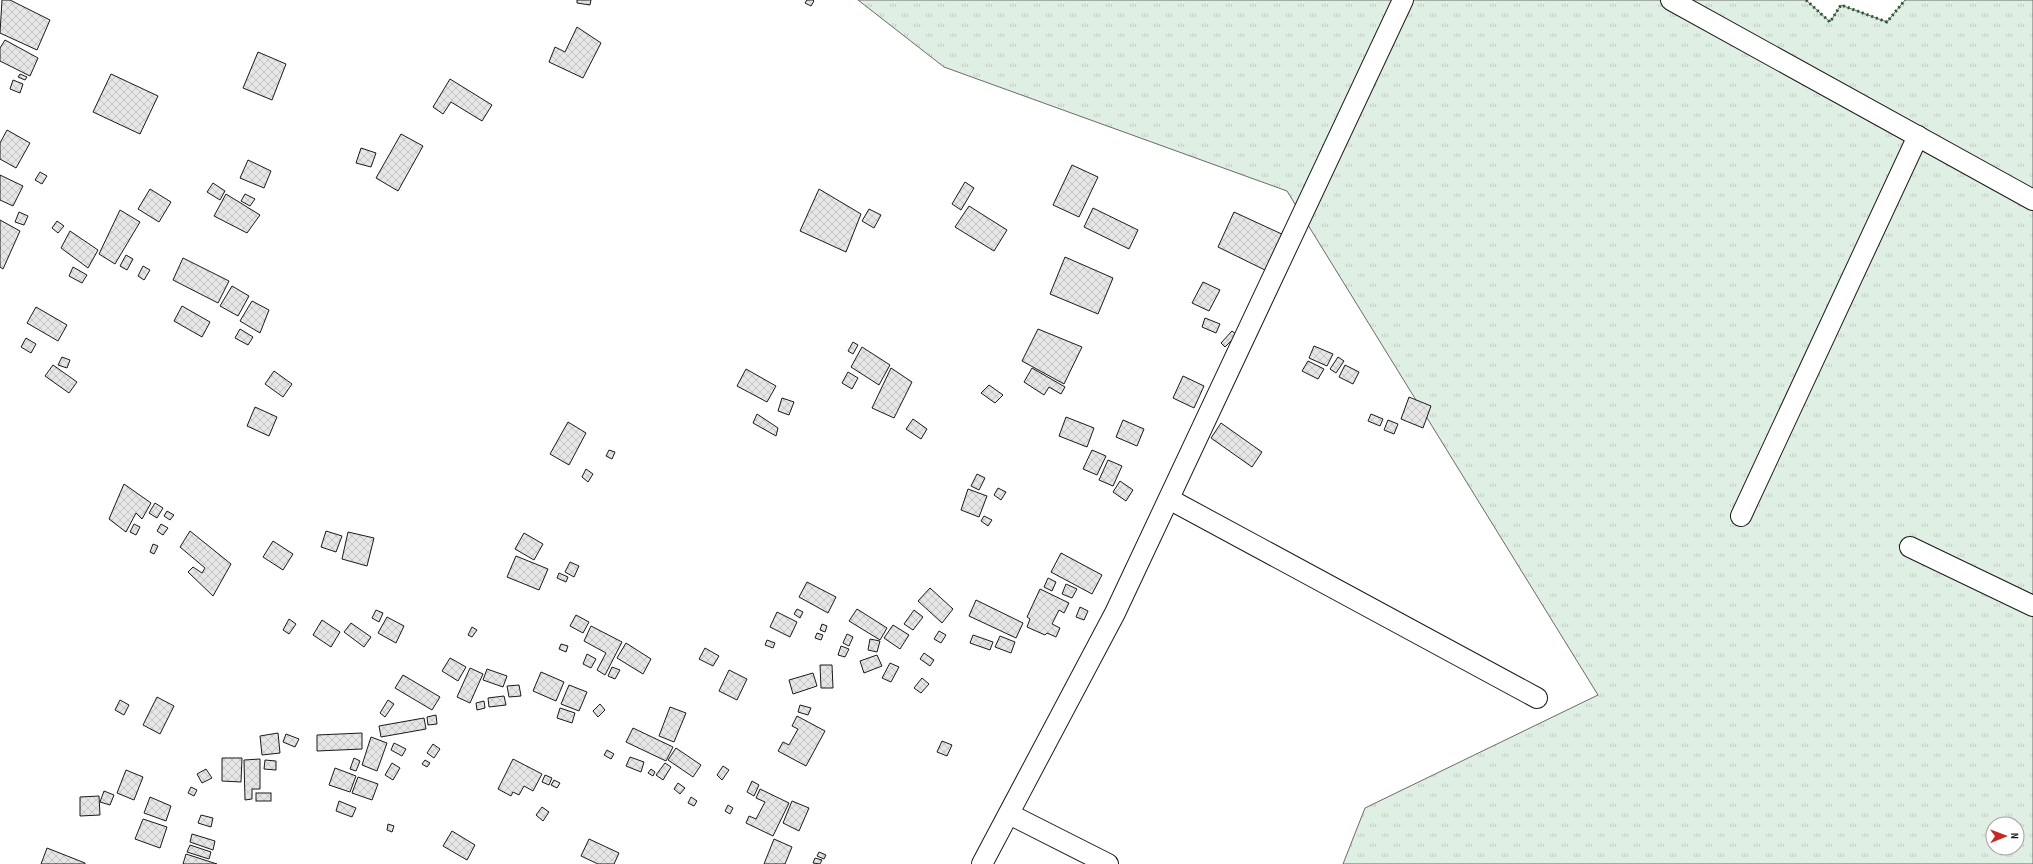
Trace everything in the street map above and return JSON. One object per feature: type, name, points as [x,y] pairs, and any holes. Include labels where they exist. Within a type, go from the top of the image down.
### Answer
[{"type":"street","points":[[982,864],[1115,613],[1403,0]]},
{"type":"street","points":[[1671,0],[2033,200]]},
{"type":"street","points":[[1741,516],[1918,136]]},
{"type":"street","points":[[1169,498],[1537,698]]},
{"type":"street","points":[[1910,547],[2033,606]]},
{"type":"street","points":[[1009,814],[1108,864]]},
{"type":"green space","points":[[858,0],[1806,0],[1830,22],[1841,5],[1887,22],[1905,0],[2033,0],[2033,864],[1343,864],[1365,808],[1598,695],[1287,191],[944,67]]},
{"type":"building","points":[[2,0],[10,0],[50,20],[37,50],[0,33]]},
{"type":"building","points":[[577,0],[591,0],[590,5],[577,3]]},
{"type":"building","points":[[807,0],[814,1],[811,6],[805,3]]},
{"type":"building","points":[[577,27],[601,43],[583,78],[549,62],[555,47],[565,52]]},
{"type":"building","points":[[5,40],[38,58],[30,76],[0,61],[0,48]]},
{"type":"building","points":[[258,52],[286,64],[272,100],[243,88]]},
{"type":"building","points":[[20,74],[27,77],[25,80],[18,77]]},
{"type":"building","points":[[111,74],[158,96],[140,134],[93,112]]},
{"type":"building","points":[[450,79],[492,105],[482,121],[451,102],[443,114],[433,107]]},
{"type":"building","points":[[13,80],[23,84],[20,93],[10,89]]},
{"type":"building","points":[[7,130],[30,143],[16,168],[0,159],[0,143]]},
{"type":"building","points":[[401,134],[423,146],[398,191],[376,178]]},
{"type":"building","points":[[361,148],[376,153],[371,167],[356,163]]},
{"type":"building","points":[[248,160],[271,171],[264,188],[240,178]]},
{"type":"building","points":[[1072,165],[1098,177],[1079,217],[1053,205]]},
{"type":"building","points":[[40,172],[47,176],[42,184],[35,180]]},
{"type":"building","points":[[0,175],[23,186],[13,206],[0,200]]},
{"type":"building","points":[[965,182],[974,188],[961,210],[952,204]]},
{"type":"building","points":[[213,183],[225,191],[220,200],[207,192]]},
{"type":"building","points":[[150,189],[171,202],[159,222],[138,209]]},
{"type":"building","points":[[819,189],[861,214],[846,252],[800,231]]},
{"type":"building","points":[[226,194],[260,215],[247,233],[214,216]]},
{"type":"building","points":[[245,194],[255,199],[250,206],[241,201]]},
{"type":"building","points":[[969,206],[1007,230],[994,251],[955,227]]},
{"type":"building","points":[[1093,208],[1138,230],[1129,249],[1084,227]]},
{"type":"building","points":[[869,209],[881,215],[874,228],[862,221]]},
{"type":"building","points":[[120,210],[140,222],[115,264],[99,254]]},
{"type":"building","points":[[19,212],[28,216],[24,225],[15,222]]},
{"type":"building","points":[[1234,212],[1286,236],[1269,272],[1218,247]]},
{"type":"building","points":[[0,220],[20,231],[3,269],[0,267]]},
{"type":"building","points":[[57,221],[64,226],[58,233],[52,228]]},
{"type":"building","points":[[70,231],[98,250],[88,268],[61,248]]},
{"type":"building","points":[[126,255],[133,259],[127,270],[120,266]]},
{"type":"building","points":[[1065,257],[1113,278],[1098,314],[1050,294]]},
{"type":"building","points":[[183,258],[229,281],[218,303],[173,280]]},
{"type":"building","points":[[143,266],[150,270],[144,280],[138,276]]},
{"type":"building","points":[[73,267],[87,275],[82,283],[69,276]]},
{"type":"building","points":[[1203,282],[1220,290],[1209,311],[1192,303]]},
{"type":"building","points":[[232,286],[249,296],[238,316],[220,306]]},
{"type":"building","points":[[252,301],[269,310],[260,333],[240,321]]},
{"type":"building","points":[[182,306],[210,322],[202,337],[174,321]]},
{"type":"building","points":[[36,307],[67,325],[58,341],[27,323]]},
{"type":"building","points":[[1205,318],[1220,324],[1216,333],[1202,327]]},
{"type":"building","points":[[240,329],[253,337],[248,345],[235,338]]},
{"type":"building","points":[[1038,329],[1082,347],[1064,384],[1022,361]]},
{"type":"building","points":[[1232,331],[1237,335],[1225,347],[1221,343]]},
{"type":"building","points":[[26,338],[36,344],[31,353],[21,347]]},
{"type":"building","points":[[853,342],[858,345],[853,354],[848,351]]},
{"type":"building","points":[[1314,346],[1333,354],[1327,366],[1309,358]]},
{"type":"building","points":[[862,347],[890,365],[879,385],[851,367]]},
{"type":"building","points":[[62,357],[70,360],[67,368],[58,365]]},
{"type":"building","points":[[1338,357],[1344,361],[1336,373],[1330,369]]},
{"type":"building","points":[[1308,361],[1324,369],[1318,379],[1302,371]]},
{"type":"building","points":[[53,365],[77,382],[69,393],[45,376]]},
{"type":"building","points":[[1345,365],[1359,372],[1353,384],[1339,377]]},
{"type":"building","points":[[891,368],[912,382],[894,418],[872,408]]},
{"type":"building","points":[[1032,368],[1065,387],[1061,394],[1049,387],[1044,395],[1024,382]]},
{"type":"building","points":[[746,369],[776,386],[767,402],[737,386]]},
{"type":"building","points":[[274,371],[292,384],[283,397],[265,384]]},
{"type":"building","points":[[848,372],[858,378],[852,389],[842,383]]},
{"type":"building","points":[[1183,376],[1204,386],[1194,408],[1173,398]]},
{"type":"building","points":[[989,385],[1003,395],[995,403],[981,393]]},
{"type":"building","points":[[1409,397],[1431,406],[1423,428],[1401,419]]},
{"type":"building","points":[[782,398],[794,402],[789,415],[778,411]]},
{"type":"building","points":[[255,407],[277,417],[269,436],[247,426]]},
{"type":"building","points":[[757,414],[778,428],[776,436],[753,423]]},
{"type":"building","points":[[1371,414],[1383,419],[1380,426],[1368,421]]},
{"type":"building","points":[[1066,417],[1094,428],[1087,447],[1059,436]]},
{"type":"building","points":[[913,419],[927,429],[921,439],[906,429]]},
{"type":"building","points":[[1123,420],[1144,429],[1137,446],[1116,437]]},
{"type":"building","points":[[1388,420],[1398,424],[1394,434],[1384,430]]},
{"type":"building","points":[[568,422],[586,433],[569,465],[550,454]]},
{"type":"building","points":[[1221,423],[1262,452],[1252,467],[1211,438]]},
{"type":"building","points":[[609,450],[615,452],[612,459],[606,456]]},
{"type":"building","points":[[1092,450],[1106,456],[1097,475],[1083,469]]},
{"type":"building","points":[[1108,460],[1122,466],[1113,486],[1099,480]]},
{"type":"building","points":[[586,469],[593,474],[588,482],[582,477]]},
{"type":"building","points":[[977,474],[985,478],[979,490],[971,486]]},
{"type":"building","points":[[1120,481],[1133,490],[1126,501],[1113,492]]},
{"type":"building","points":[[124,484],[151,503],[142,519],[136,513],[126,532],[109,519]]},
{"type":"building","points":[[998,488],[1006,492],[1001,500],[994,495]]},
{"type":"building","points":[[968,489],[987,496],[979,517],[961,510]]},
{"type":"building","points":[[155,503],[163,508],[157,518],[149,513]]},
{"type":"building","points":[[167,511],[174,515],[170,520],[164,516]]},
{"type":"building","points":[[984,516],[992,520],[988,526],[981,521]]},
{"type":"building","points":[[134,524],[140,527],[136,535],[130,532]]},
{"type":"building","points":[[161,524],[168,528],[163,535],[157,531]]},
{"type":"building","points":[[190,531],[231,564],[213,596],[188,572],[193,567],[202,573],[205,568],[180,547]]},
{"type":"building","points":[[326,531],[342,536],[336,552],[321,547]]},
{"type":"building","points":[[348,532],[374,538],[367,566],[342,559]]},
{"type":"building","points":[[524,533],[543,544],[534,560],[515,549]]},
{"type":"building","points":[[273,541],[293,554],[283,570],[263,557]]},
{"type":"building","points":[[153,544],[158,546],[154,554],[150,552]]},
{"type":"building","points":[[1061,553],[1102,575],[1092,594],[1051,572]]},
{"type":"building","points":[[516,556],[548,569],[539,590],[507,577]]},
{"type":"building","points":[[570,562],[579,566],[574,577],[565,572]]},
{"type":"building","points":[[559,573],[568,577],[566,582],[557,578]]},
{"type":"building","points":[[1048,578],[1056,582],[1052,591],[1044,587]]},
{"type":"building","points":[[807,582],[836,597],[828,613],[799,597]]},
{"type":"building","points":[[1066,584],[1077,589],[1072,598],[1062,594]]},
{"type":"building","points":[[930,588],[953,609],[942,623],[918,601]]},
{"type":"building","points":[[1040,589],[1069,603],[1064,613],[1059,610],[1052,624],[1060,628],[1056,637],[1047,633],[1045,635],[1027,627],[1030,619],[1027,617]]},
{"type":"building","points":[[976,600],[1023,623],[1016,638],[969,616]]},
{"type":"building","points":[[1080,607],[1088,611],[1084,620],[1076,617]]},
{"type":"building","points":[[797,609],[803,612],[800,618],[794,614]]},
{"type":"building","points":[[857,609],[887,628],[880,640],[849,621]]},
{"type":"building","points":[[376,610],[383,613],[379,622],[372,618]]},
{"type":"building","points":[[914,610],[923,617],[913,630],[904,624]]},
{"type":"building","points":[[777,612],[797,622],[790,637],[770,627]]},
{"type":"building","points":[[576,615],[589,622],[583,633],[570,626]]},
{"type":"building","points":[[387,617],[404,626],[396,643],[378,633]]},
{"type":"building","points":[[289,619],[296,624],[289,634],[283,630]]},
{"type":"building","points":[[322,620],[340,632],[331,647],[313,635]]},
{"type":"building","points":[[351,623],[371,637],[364,647],[344,632]]},
{"type":"building","points":[[822,624],[827,626],[825,632],[820,630]]},
{"type":"building","points":[[893,625],[909,635],[900,649],[884,638]]},
{"type":"building","points":[[591,626],[622,642],[605,675],[597,670],[606,653],[584,641]]},
{"type":"building","points":[[472,627],[477,630],[472,637],[468,635]]},
{"type":"building","points":[[939,631],[946,635],[941,643],[934,639]]},
{"type":"building","points":[[817,633],[823,635],[821,640],[815,638]]},
{"type":"building","points":[[847,634],[853,637],[849,646],[843,643]]},
{"type":"building","points":[[973,635],[993,642],[990,650],[970,643]]},
{"type":"building","points":[[1000,636],[1015,642],[1011,653],[995,647]]},
{"type":"building","points":[[870,639],[880,641],[877,652],[868,650]]},
{"type":"building","points":[[767,640],[775,643],[773,648],[765,645]]},
{"type":"building","points":[[626,643],[651,659],[643,674],[617,658]]},
{"type":"building","points":[[561,644],[568,646],[566,652],[559,649]]},
{"type":"building","points":[[841,646],[849,649],[845,657],[838,655]]},
{"type":"building","points":[[705,648],[719,656],[713,666],[699,659]]},
{"type":"building","points":[[924,653],[934,660],[930,666],[920,659]]},
{"type":"building","points":[[587,654],[596,659],[591,668],[583,664]]},
{"type":"building","points":[[877,655],[882,666],[864,673],[860,661]]},
{"type":"building","points":[[450,658],[466,667],[458,681],[442,671]]},
{"type":"building","points":[[890,663],[899,667],[891,682],[882,678]]},
{"type":"building","points":[[820,665],[832,665],[833,688],[821,688]]},
{"type":"building","points":[[612,667],[620,670],[615,679],[608,676]]},
{"type":"building","points":[[470,668],[483,674],[470,703],[457,697]]},
{"type":"building","points":[[487,669],[507,676],[503,687],[483,680]]},
{"type":"building","points":[[729,670],[747,679],[737,700],[719,691]]},
{"type":"building","points":[[541,672],[564,682],[556,701],[533,691]]},
{"type":"building","points":[[813,673],[817,686],[793,694],[789,680]]},
{"type":"building","points":[[403,675],[440,697],[432,710],[395,688]]},
{"type":"building","points":[[922,678],[929,684],[921,693],[914,688]]},
{"type":"building","points":[[519,685],[521,696],[509,697],[507,686]]},
{"type":"building","points":[[569,685],[587,692],[579,711],[561,704]]},
{"type":"building","points":[[504,696],[506,705],[489,707],[488,698]]},
{"type":"building","points":[[157,697],[174,706],[160,734],[143,725]]},
{"type":"building","points":[[120,700],[129,705],[124,715],[115,710]]},
{"type":"building","points":[[388,700],[394,704],[385,717],[380,713]]},
{"type":"building","points":[[484,701],[485,708],[477,710],[476,703]]},
{"type":"building","points":[[600,704],[605,710],[598,717],[593,711]]},
{"type":"building","points":[[800,705],[811,708],[808,715],[798,712]]},
{"type":"building","points":[[670,707],[686,713],[674,742],[659,736]]},
{"type":"building","points":[[560,708],[575,713],[572,723],[557,718]]},
{"type":"building","points":[[436,715],[437,724],[428,725],[427,717]]},
{"type":"building","points":[[797,716],[825,731],[806,766],[778,751],[783,742],[789,745],[798,729],[792,726]]},
{"type":"building","points":[[424,718],[426,729],[381,737],[379,726]]},
{"type":"building","points":[[633,728],[673,747],[666,761],[626,742]]},
{"type":"building","points":[[278,733],[280,753],[262,755],[260,736]]},
{"type":"building","points":[[362,733],[362,749],[317,751],[317,735]]},
{"type":"building","points":[[286,734],[299,739],[295,747],[283,742]]},
{"type":"building","points":[[371,737],[387,743],[377,771],[362,765]]},
{"type":"building","points":[[942,741],[952,745],[947,756],[937,752]]},
{"type":"building","points":[[394,743],[406,749],[402,756],[391,750]]},
{"type":"building","points":[[433,744],[440,749],[434,758],[427,753]]},
{"type":"building","points":[[676,748],[701,765],[693,777],[668,760]]},
{"type":"building","points":[[607,750],[614,754],[611,759],[604,755]]},
{"type":"building","points":[[630,757],[644,762],[641,772],[626,766]]},
{"type":"building","points":[[222,758],[242,758],[241,782],[222,781]]},
{"type":"building","points":[[354,758],[360,761],[356,771],[350,769]]},
{"type":"building","points":[[260,759],[260,789],[252,789],[252,799],[245,800],[244,760]]},
{"type":"building","points":[[513,759],[542,774],[533,791],[524,786],[519,795],[513,792],[511,796],[498,789]]},
{"type":"building","points":[[265,760],[276,761],[276,770],[264,769]]},
{"type":"building","points":[[425,760],[430,763],[427,767],[422,764]]},
{"type":"building","points":[[392,763],[400,768],[393,780],[385,775]]},
{"type":"building","points":[[665,763],[671,767],[663,780],[656,775]]},
{"type":"building","points":[[723,766],[729,770],[722,780],[717,775]]},
{"type":"building","points":[[335,768],[356,776],[350,792],[329,785]]},
{"type":"building","points":[[206,769],[212,778],[202,783],[197,774]]},
{"type":"building","points":[[651,769],[655,772],[653,776],[648,773]]},
{"type":"building","points":[[126,770],[143,777],[134,800],[117,793]]},
{"type":"building","points":[[545,775],[552,778],[549,785],[542,782]]},
{"type":"building","points":[[358,777],[378,784],[372,800],[352,793]]},
{"type":"building","points":[[554,780],[560,783],[557,788],[551,785]]},
{"type":"building","points":[[752,781],[759,785],[754,796],[747,792]]},
{"type":"building","points":[[678,783],[685,788],[680,794],[674,789]]},
{"type":"building","points":[[191,787],[197,790],[194,796],[188,793]]},
{"type":"building","points":[[760,789],[789,803],[773,836],[746,823],[749,816],[756,819],[765,802],[756,798]]},
{"type":"building","points":[[104,791],[114,795],[110,805],[100,802]]},
{"type":"building","points":[[256,793],[271,793],[271,801],[256,801]]},
{"type":"building","points":[[99,796],[100,815],[80,816],[80,797]]},
{"type":"building","points":[[150,797],[171,806],[166,821],[144,813]]},
{"type":"building","points":[[691,797],[697,801],[694,806],[688,803]]},
{"type":"building","points":[[339,801],[356,808],[352,817],[336,811]]},
{"type":"building","points":[[792,801],[809,808],[799,831],[783,823]]},
{"type":"building","points":[[728,805],[733,808],[730,814],[725,811]]},
{"type":"building","points":[[542,807],[549,812],[543,821],[536,815]]},
{"type":"building","points":[[201,815],[213,818],[211,827],[198,823]]},
{"type":"building","points":[[143,819],[167,827],[160,848],[135,839]]},
{"type":"building","points":[[388,824],[394,826],[392,832],[387,830]]},
{"type":"building","points":[[452,831],[475,845],[467,860],[443,846]]},
{"type":"building","points":[[192,834],[215,841],[213,850],[190,842]]},
{"type":"building","points":[[589,839],[619,853],[614,864],[598,864],[581,856]]},
{"type":"building","points":[[774,839],[792,847],[785,864],[764,864]]},
{"type":"building","points":[[190,845],[211,852],[209,859],[187,852]]},
{"type":"building","points":[[47,848],[85,863],[85,864],[41,864]]},
{"type":"building","points":[[819,852],[826,855],[824,859],[817,856]]},
{"type":"building","points":[[186,854],[217,864],[183,864]]},
{"type":"building","points":[[815,858],[822,860],[820,864],[813,863]]},
{"type":"hedge","points":[[1806,0],[1830,22],[1841,5],[1887,22],[1905,0]]}]
